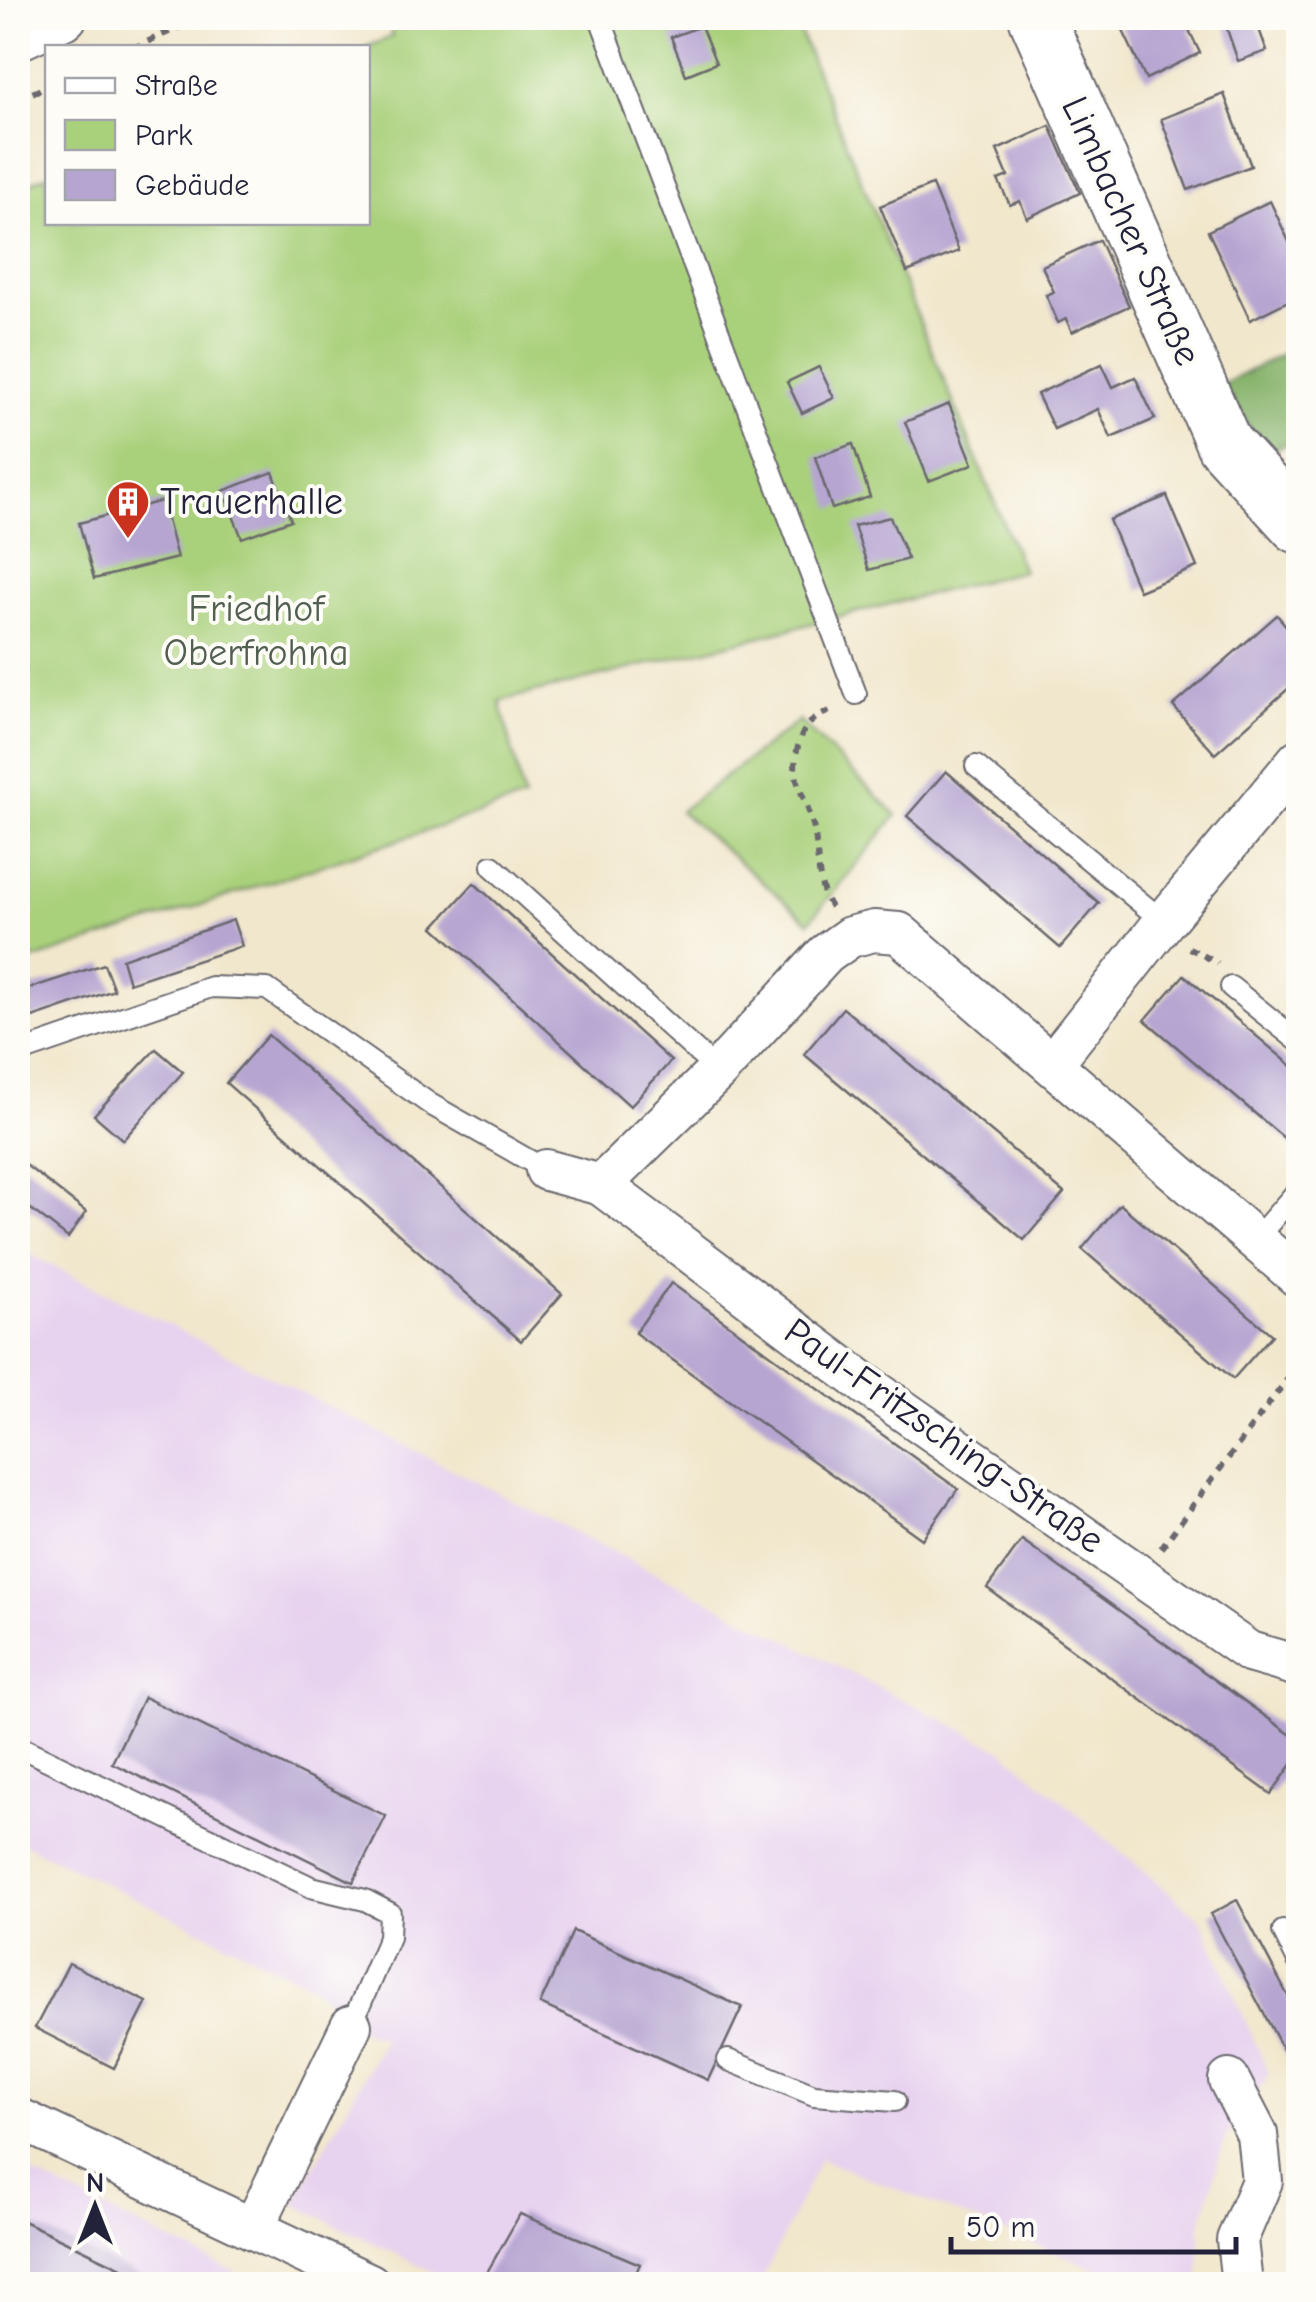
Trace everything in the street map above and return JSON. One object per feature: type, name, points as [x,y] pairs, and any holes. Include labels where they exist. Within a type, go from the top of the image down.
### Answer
[{"type":"street","points":[[18,40],[66,18]]},
{"type":"street","name":"Limbacher Straße","points":[[1037,18],[1224,444],[1298,524]]},
{"type":"street","points":[[1052,1064],[1298,760]]},
{"type":"street","points":[[601,1185],[718,1071],[826,954],[850,936],[874,931],[899,934],[1298,1277]]},
{"type":"street","name":"Paul-Fritzsching-Straße","points":[[546,1170],[601,1185],[864,1384],[1248,1652],[1298,1666]]},
{"type":"street","points":[[253,2229],[351,2026]]},
{"type":"street","points":[[1229,2080],[1258,2134],[1262,2181],[1236,2240],[1242,2284]]},
{"type":"street","points":[[18,2118],[370,2284]]},
{"type":"lane","points":[[600,18],[856,694]]},
{"type":"lane","points":[[976,766],[1161,926]]},
{"type":"lane","points":[[492,866],[718,1071]]},
{"type":"lane","points":[[18,1052],[211,987],[266,989],[430,1104],[546,1170]]},
{"type":"lane","points":[[1231,987],[1298,1042]]},
{"type":"lane","points":[[1255,1240],[1298,1190]]},
{"type":"lane","points":[[18,1746],[311,1887],[365,1900],[390,1913],[389,1936],[351,2026]]},
{"type":"lane","points":[[1283,1931],[1298,1961]]},
{"type":"lane","points":[[728,2060],[814,2095],[894,2102]]},
{"type":"path","points":[[140,45],[200,18]]},
{"type":"path","points":[[18,99],[45,87]]},
{"type":"path","points":[[850,936],[845,920],[824,895],[813,825],[795,778],[793,757],[810,722],[822,714],[860,704],[856,694]]},
{"type":"path","points":[[1161,926],[1178,944],[1211,957],[1236,978],[1231,987]]},
{"type":"path","points":[[1140,1576],[1298,1365]]},
{"type":"shaded area","points":[[18,1248],[1004,1751],[1201,1920],[1269,2074],[1225,2139],[1200,2228],[1200,2284],[1135,2284],[820,2159],[760,2284],[457,2284],[294,2204],[384,2039],[351,2026],[314,1986],[18,1841]]},
{"type":"shaded area","points":[[18,2167],[259,2284],[18,2284]]},
{"type":"green space","name":"Friedhof Oberfrohna","points":[[388,18],[794,18],[1023,571],[500,701],[524,799],[18,965],[18,188],[45,176],[45,225],[370,225],[370,45],[392,37]]},
{"type":"green space","points":[[1298,346],[1298,438],[1267,453],[1222,385]]},
{"type":"green space","points":[[799,721],[897,815],[809,922],[680,811]]},
{"type":"building","points":[[1117,18],[1210,20],[1189,30],[1200,53],[1146,79]]},
{"type":"building","points":[[1223,18],[1255,18],[1267,51],[1238,61]]},
{"type":"building","points":[[701,26],[716,63],[686,75],[671,37]]},
{"type":"building","points":[[1224,94],[1251,166],[1188,190],[1161,119]]},
{"type":"building","points":[[1050,126],[1080,193],[1027,218],[1020,201],[1010,205],[998,180],[1008,176],[997,150]]},
{"type":"building","points":[[932,185],[959,251],[907,272],[880,206]]},
{"type":"building","points":[[1270,201],[1298,261],[1298,296],[1250,320],[1208,231]]},
{"type":"building","points":[[1099,240],[1129,306],[1072,332],[1066,319],[1058,323],[1046,295],[1054,292],[1042,266]]},
{"type":"building","points":[[1102,364],[1113,387],[1135,377],[1155,419],[1111,438],[1098,409],[1054,429],[1037,394]]},
{"type":"building","points":[[819,367],[834,398],[802,413],[787,382]]},
{"type":"building","points":[[949,404],[973,464],[929,481],[905,422]]},
{"type":"building","points":[[853,444],[870,497],[832,509],[815,457]]},
{"type":"building","points":[[273,472],[291,520],[242,538],[223,491]]},
{"type":"building","points":[[1167,496],[1197,567],[1139,591],[1109,520]]},
{"type":"building","name":"Trauerhalle","points":[[162,501],[177,558],[94,579],[79,523]]},
{"type":"building","points":[[890,517],[908,559],[869,570],[854,526]]},
{"type":"building","points":[[1277,615],[1298,640],[1298,680],[1215,754],[1173,706]]},
{"type":"building","points":[[946,771],[1099,903],[1060,948],[907,816]]},
{"type":"building","points":[[474,883],[671,1061],[630,1106],[434,927]]},
{"type":"building","points":[[233,920],[242,946],[129,983],[122,959]]},
{"type":"building","points":[[104,964],[114,990],[18,1023],[18,992]]},
{"type":"building","points":[[1184,975],[1298,1071],[1298,1150],[1145,1020]]},
{"type":"building","points":[[843,1008],[1064,1193],[1024,1240],[804,1054]]},
{"type":"building","points":[[268,1035],[562,1294],[521,1341],[226,1083]]},
{"type":"building","points":[[156,1049],[183,1072],[123,1140],[94,1115]]},
{"type":"building","points":[[18,1159],[86,1212],[68,1238],[18,1199]]},
{"type":"building","points":[[1120,1204],[1272,1335],[1233,1379],[1082,1249]]},
{"type":"building","points":[[671,1283],[958,1489],[922,1539],[635,1333]]},
{"type":"building","points":[[1022,1540],[1298,1740],[1298,1756],[1271,1794],[987,1588]]},
{"type":"building","points":[[144,1697],[386,1816],[353,1882],[112,1763]]},
{"type":"building","points":[[1237,1900],[1298,2015],[1298,2053],[1288,2059],[1211,1914]]},
{"type":"building","points":[[573,1931],[742,2007],[708,2080],[540,2004]]},
{"type":"building","points":[[69,1963],[147,2002],[114,2068],[35,2028]]},
{"type":"building","points":[[520,2214],[640,2264],[631,2284],[504,2284],[485,2276]]},
{"type":"building","points":[[19,2219],[155,2284],[18,2284]]},
{"type":"place","name":"Trauerhalle","points":[[128,540]]}]
